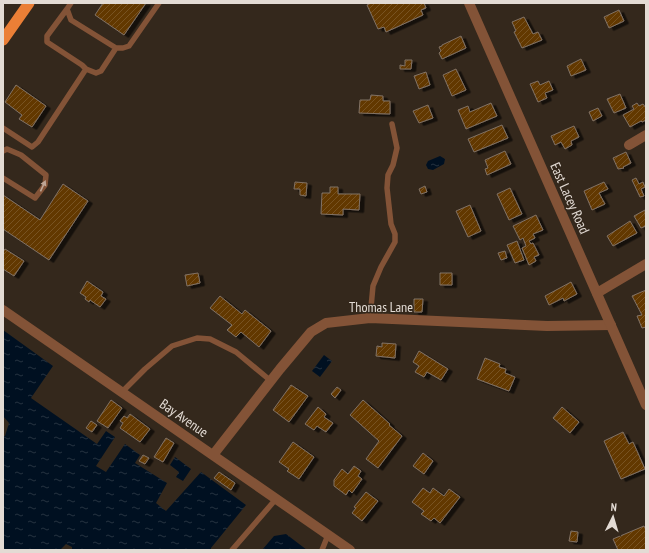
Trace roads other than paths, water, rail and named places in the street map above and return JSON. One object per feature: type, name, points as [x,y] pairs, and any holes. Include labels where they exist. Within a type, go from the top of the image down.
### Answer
[{"type":"highway","points":[[3,40],[29,3]]},
{"type":"street","name":"East Lacey Road","points":[[469,3],[646,405]]},
{"type":"street","points":[[628,145],[646,135]]},
{"type":"street","points":[[597,293],[646,264]]},
{"type":"street","name":"Bay Avenue","points":[[3,310],[350,550]]},
{"type":"street","name":"Thomas Lane","points":[[213,455],[311,332],[326,322],[370,318],[547,326],[611,325]]},
{"type":"lane","points":[[71,3],[47,36],[47,42],[82,65],[86,70],[96,73],[101,71],[116,48]]},
{"type":"lane","points":[[67,9],[71,20],[116,48],[123,48],[129,46],[158,3]]},
{"type":"lane","points":[[3,128],[32,147],[38,142],[86,70]]},
{"type":"lane","points":[[370,318],[373,286],[381,267],[395,242],[395,234],[391,224],[387,188],[388,175],[393,164],[397,148],[392,124]]},
{"type":"lane","points":[[3,151],[7,149],[21,155],[46,175],[45,185],[36,198],[3,178]]},
{"type":"lane","points":[[122,392],[145,369],[172,346],[197,338],[210,339],[236,352],[271,381]]},
{"type":"lane","points":[[232,550],[276,499]]},
{"type":"lane","points":[[322,550],[328,535]]},
{"type":"water","points":[[440,156],[445,159],[444,164],[433,170],[428,169],[426,165],[428,161]]},
{"type":"water","points":[[3,330],[53,366],[31,398],[97,444],[106,431],[115,437],[96,466],[106,472],[125,444],[140,455],[135,463],[167,483],[156,503],[166,511],[201,472],[246,505],[211,548],[211,550],[72,550],[72,547],[66,544],[60,550],[3,550],[3,436],[5,436],[9,423],[3,416]]},
{"type":"water","points":[[324,355],[332,361],[320,377],[312,371]]},
{"type":"water","points":[[175,457],[191,469],[183,481],[176,477],[179,472],[170,465]]},
{"type":"water","points":[[286,534],[307,550],[262,550],[274,536]]}]
